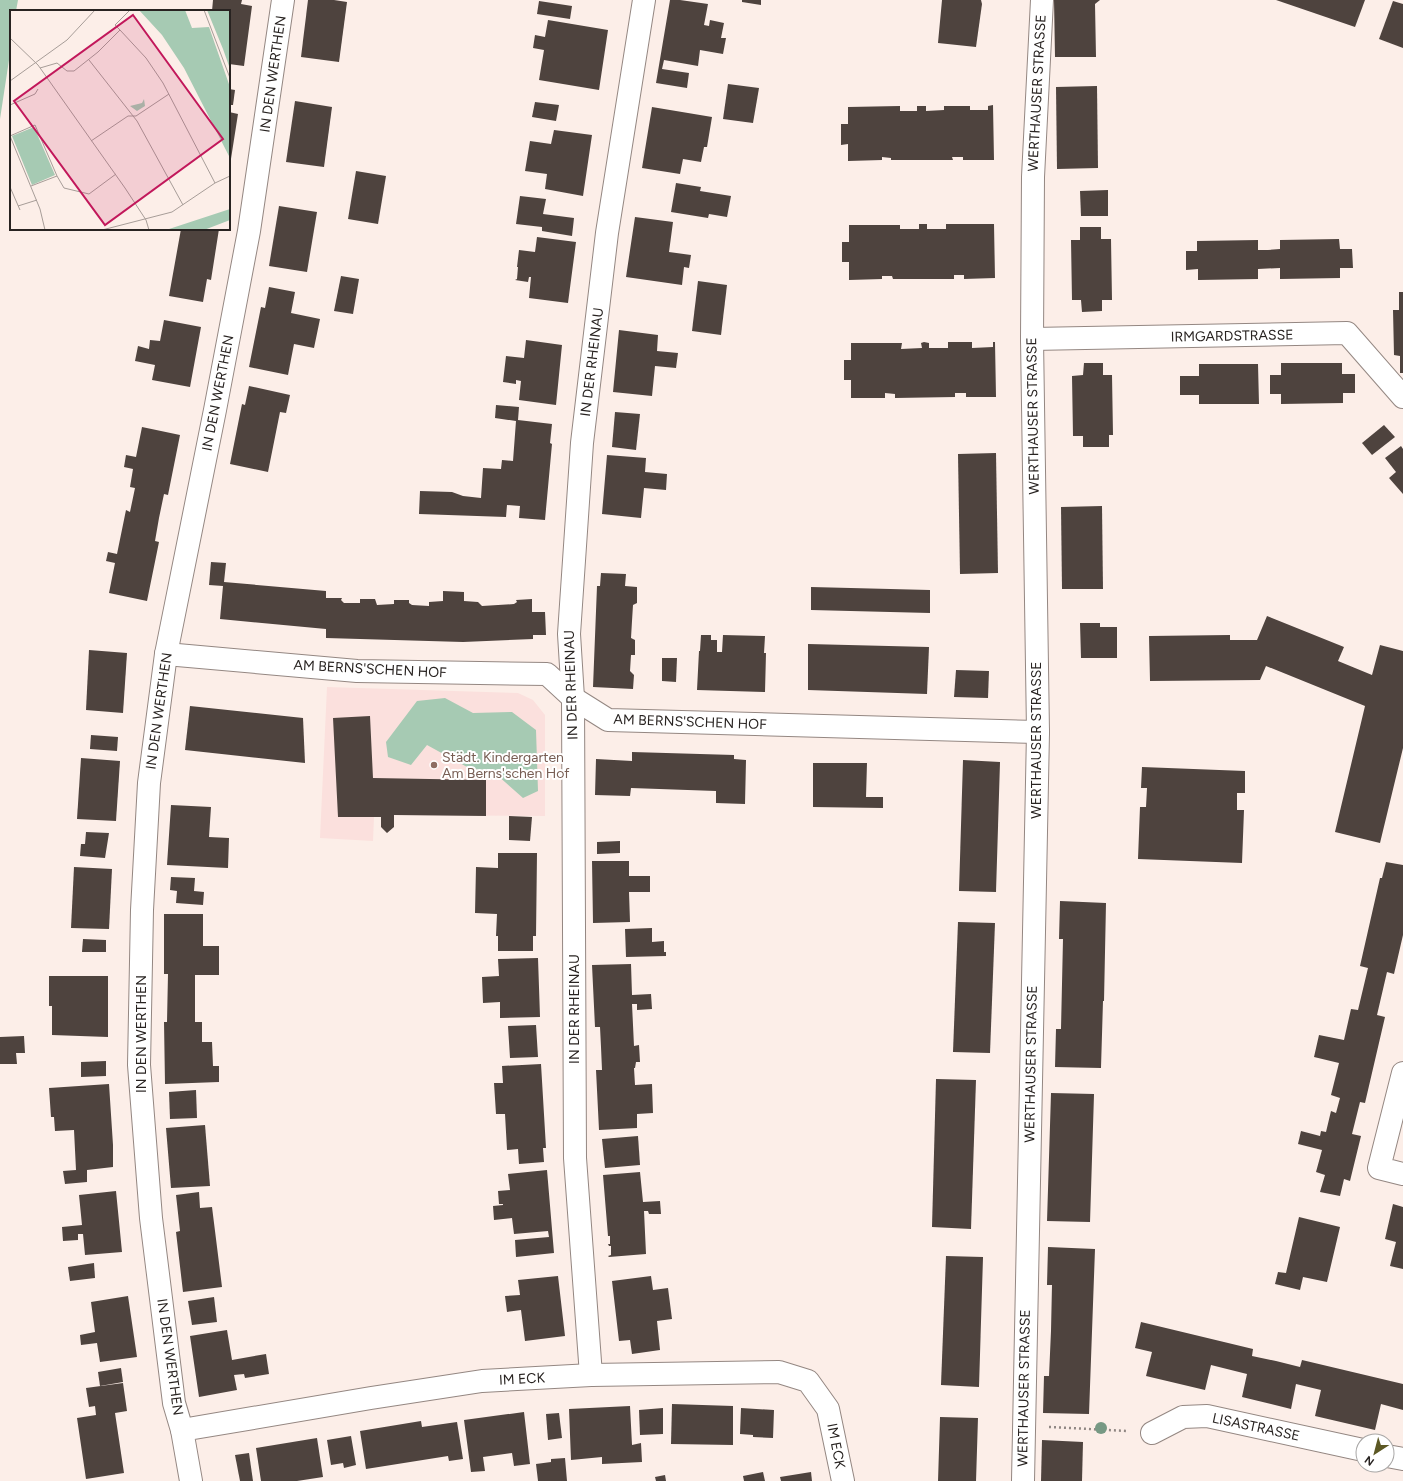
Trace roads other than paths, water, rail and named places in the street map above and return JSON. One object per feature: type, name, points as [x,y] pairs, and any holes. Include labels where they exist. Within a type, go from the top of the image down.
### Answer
[{"type":"street","name":"IN DEN WERTHEN","points":[[182,1430],[174,1403],[151,1218],[139,1065],[142,910],[149,783],[166,654],[216,410],[249,231],[283,0]]},
{"type":"street","name":"IN DER RHEINAU","points":[[591,1375],[575,1158],[573,698],[568,634],[582,443],[607,233],[644,0]]},
{"type":"street","name":"WERTHAUSER STRASSE","points":[[1023,1481],[1038,732],[1032,339],[1033,177],[1042,0]]},
{"type":"street","name":"IRMGARDSTRASSE","points":[[1032,339],[1347,333],[1403,397]]},
{"type":"street","name":"AM BERNS'SCHEN HOF","points":[[166,654],[357,671],[547,674],[573,698],[608,720],[1038,732]]},
{"type":"street","points":[[1403,1073],[1379,1168],[1403,1174]]},
{"type":"street","name":"IM ECK","points":[[182,1430],[364,1399],[482,1382],[591,1375],[779,1372],[808,1381],[828,1409],[843,1481]]},
{"type":"street","name":"LISASTRASSE","points":[[1152,1433],[1183,1416],[1208,1416],[1355,1448]]},
{"type":"street","points":[[182,1430],[191,1481]]},
{"type":"place","name":"Städt. Kindergarten Am Berns'schen Hof","points":[[434,765]]}]
